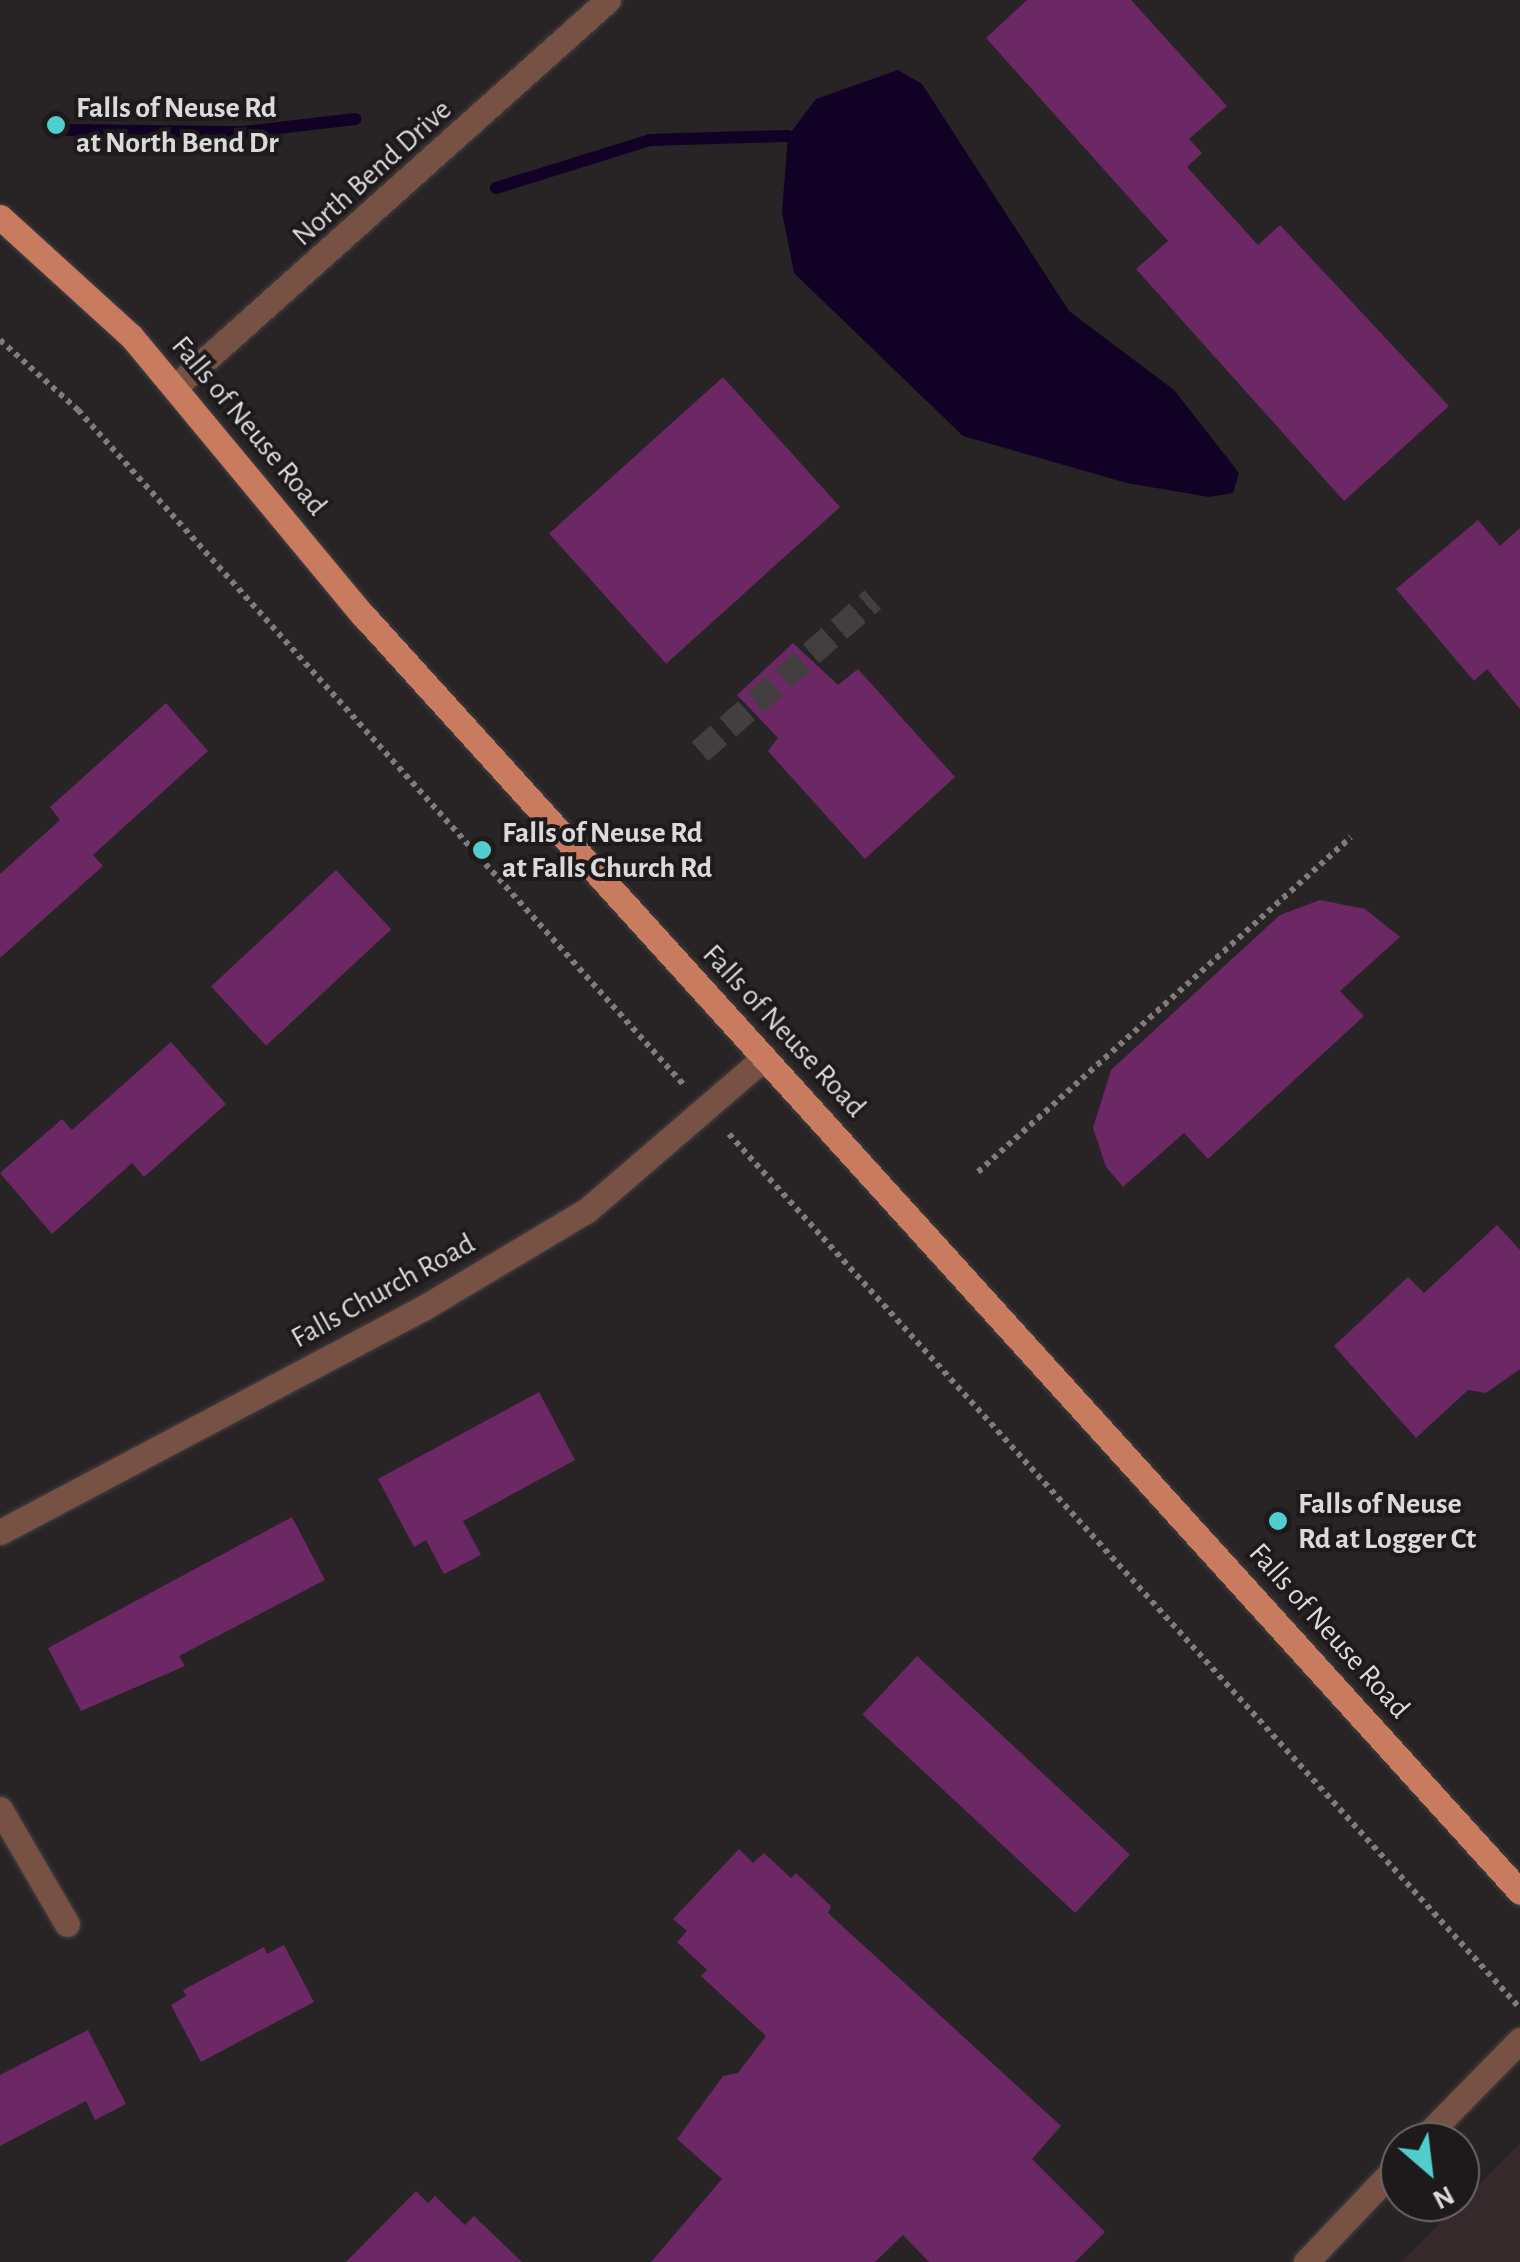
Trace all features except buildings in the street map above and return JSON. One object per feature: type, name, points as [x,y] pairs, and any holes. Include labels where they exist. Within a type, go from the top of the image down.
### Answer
[{"type":"main road","name":"Falls of Neuse Road","points":[[0,218],[124,328],[363,615],[1520,1892]]},
{"type":"street","name":"North Bend Drive","points":[[175,387],[608,0]]},
{"type":"street","name":"Falls Church Road","points":[[0,1532],[406,1317],[586,1211],[764,1058]]},
{"type":"street","points":[[0,1809],[67,1924]]},
{"type":"street","points":[[1440,2122],[1520,2040]]},
{"type":"street","points":[[1306,2262],[1380,2184]]},
{"type":"path","points":[[0,340],[78,410],[665,1065]]},
{"type":"path","points":[[978,1172],[1351,837]]},
{"type":"path","points":[[751,1159],[1520,2008]]},
{"type":"shaded area","points":[[898,70],[922,84],[1069,311],[1174,390],[1239,473],[1233,493],[1209,497],[1127,483],[963,436],[794,273],[782,212],[788,136],[816,99]]},
{"type":"shaded area","points":[[1520,2143],[1520,2262],[1401,2262],[1441,2222],[1480,2222],[1480,2183]]},
{"type":"waterway","points":[[67,130],[243,132],[355,119]]},
{"type":"waterway","points":[[496,188],[650,140],[788,136]]},
{"type":"tunnel","points":[[700,751],[873,599]]},
{"type":"place","name":"Falls of Neuse Rd at North Bend Dr","points":[[56,125]]},
{"type":"place","name":"Falls of Neuse Rd at Falls Church Rd","points":[[482,850]]},
{"type":"place","name":"Falls of Neuse Rd at Logger Ct","points":[[1278,1521]]}]
